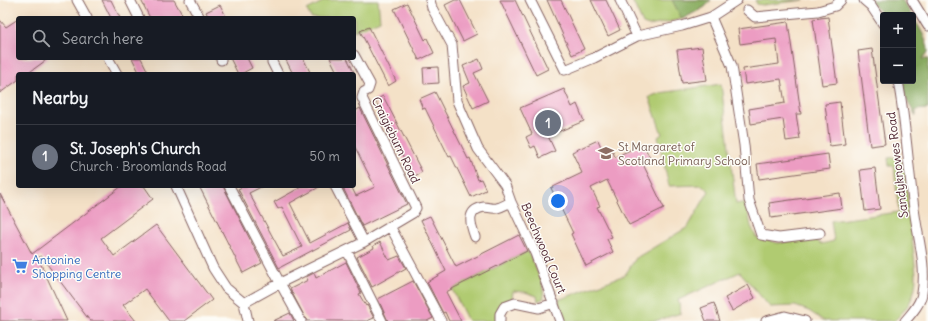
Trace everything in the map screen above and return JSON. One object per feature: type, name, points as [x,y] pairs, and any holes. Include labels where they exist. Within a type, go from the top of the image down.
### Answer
[{"type":"street","points":[[77,0],[86,16]]},
{"type":"street","points":[[130,0],[138,16]]},
{"type":"street","points":[[190,0],[199,16]]},
{"type":"street","name":"Beechwood Court","points":[[430,0],[432,8],[452,45],[457,101],[478,149],[504,185],[535,253],[560,321]]},
{"type":"street","points":[[530,0],[564,70],[594,58],[637,36],[682,26],[711,17],[737,0]]},
{"type":"street","points":[[620,0],[637,36]]},
{"type":"street","points":[[747,10],[754,17],[818,11],[835,6],[841,0]]},
{"type":"street","points":[[864,0],[871,6],[880,20]]},
{"type":"street","points":[[912,0],[928,26]]},
{"type":"street","points":[[711,17],[732,66],[744,145],[749,200],[761,235],[779,238],[820,233]]},
{"type":"street","name":"Craigieburn Road","points":[[244,303],[280,283],[364,242],[413,213],[416,208],[362,98],[364,92],[368,90],[370,84],[356,59]]},
{"type":"street","points":[[109,60],[116,72]]},
{"type":"street","points":[[272,62],[277,72]]},
{"type":"street","name":"Sandyknowes Road","points":[[898,84],[923,272],[922,294],[914,311],[905,321]]},
{"type":"street","points":[[177,188],[213,268],[226,288],[244,303],[248,321]]},
{"type":"street","points":[[231,188],[301,321]]},
{"type":"street","points":[[336,188],[364,242]]},
{"type":"street","name":"Beechwood Court","points":[[475,237],[470,224],[472,214],[479,209],[486,207],[495,209],[511,202]]},
{"type":"street","points":[[390,226],[441,321]]},
{"type":"street","points":[[347,251],[382,321]]},
{"type":"street","name":"Beechwood Court","points":[[500,321],[500,314],[504,307],[515,303],[539,308],[554,303]]},
{"type":"street","points":[[766,321],[785,316],[805,321]]},
{"type":"green space","points":[[326,0],[378,0],[380,20],[356,30],[356,16],[310,16],[307,10]]},
{"type":"green space","points":[[632,0],[711,0],[705,7],[682,19],[649,26],[643,24]]},
{"type":"green space","points":[[672,0],[711,0],[705,7],[682,19]]},
{"type":"green space","points":[[755,0],[804,0],[763,5],[757,4]]},
{"type":"green space","points":[[870,0],[902,0],[910,12],[880,12]]},
{"type":"green space","points":[[916,22],[925,38],[928,47],[928,52],[922,59],[928,59],[928,109],[916,110],[916,116],[906,99],[904,84],[916,84]]},
{"type":"green space","points":[[721,84],[736,204],[746,202],[751,226],[756,237],[778,243],[813,238],[821,244],[834,241],[831,221],[899,212],[894,166],[889,166],[888,158],[898,158],[903,162],[916,282],[913,295],[908,306],[894,321],[824,321],[809,311],[795,306],[770,307],[740,272],[678,300],[681,313],[655,321],[564,321],[558,300],[625,275],[636,258],[688,227],[709,191],[702,185],[669,186],[658,137],[662,134],[649,97],[660,93]]},
{"type":"green space","points":[[528,251],[542,282],[544,298],[538,301],[537,296],[525,292],[513,291],[512,299],[505,302],[496,313],[496,321],[468,321],[452,289]]},
{"type":"building","points":[[102,0],[111,0],[119,16],[110,16]]},
{"type":"building","points":[[141,0],[174,0],[183,16],[149,16]]},
{"type":"building","points":[[455,0],[460,0],[477,34],[463,41],[445,5]]},
{"type":"building","points":[[500,0],[515,0],[548,69],[536,75]]},
{"type":"building","points":[[547,0],[561,0],[584,49],[572,55]]},
{"type":"building","points":[[591,0],[606,0],[620,30],[608,36]]},
{"type":"building","points":[[407,3],[425,40],[427,38],[434,53],[419,60],[394,9]]},
{"type":"building","points":[[220,5],[226,16],[208,16],[206,12]]},
{"type":"building","points":[[828,17],[837,83],[822,85],[813,19]]},
{"type":"building","points":[[0,20],[6,27],[16,20],[16,60],[46,60],[30,72],[16,72],[16,81],[0,93]]},
{"type":"building","points":[[788,22],[801,114],[796,114],[800,139],[786,141],[783,119],[751,124],[749,109],[785,103],[781,79],[745,84],[743,69],[779,64],[776,39],[740,44],[738,29]]},
{"type":"building","points":[[369,27],[396,81],[388,86],[360,31]]},
{"type":"building","points":[[702,47],[707,80],[682,83],[677,50]]},
{"type":"building","points":[[872,49],[885,144],[870,146],[858,51]]},
{"type":"building","points":[[479,59],[483,69],[474,73],[488,101],[473,108],[463,86],[470,83],[463,66]]},
{"type":"building","points":[[133,60],[142,60],[148,72],[139,72]]},
{"type":"building","points":[[231,60],[248,60],[252,68],[245,72],[237,72]]},
{"type":"building","points":[[286,60],[304,60],[310,72],[292,72]]},
{"type":"building","points":[[331,60],[348,60],[354,72],[337,72]]},
{"type":"building","points":[[438,67],[439,83],[424,84],[423,68]]},
{"type":"building","points":[[564,89],[572,107],[577,104],[584,121],[548,136],[555,151],[540,158],[535,146],[531,148],[526,137],[532,134],[520,108]]},
{"type":"building","points":[[435,92],[468,159],[470,158],[478,180],[481,179],[486,190],[471,197],[451,156],[449,157],[419,99]]},
{"type":"building","points":[[383,96],[422,172],[413,177],[375,100]]},
{"type":"building","points":[[840,102],[845,144],[830,146],[825,104]]},
{"type":"building","points":[[360,108],[407,204],[362,226],[343,188],[352,188],[356,196],[375,187],[356,149],[356,111]]},
{"type":"building","points":[[598,140],[605,156],[613,152],[615,157],[643,144],[650,158],[642,162],[664,208],[629,225],[607,180],[591,188],[600,206],[597,207],[612,237],[607,239],[613,252],[586,266],[571,234],[573,233],[551,188],[582,173],[572,152]]},
{"type":"building","points":[[828,154],[830,169],[759,179],[757,164]]},
{"type":"building","points":[[875,168],[880,209],[865,211],[860,170]]},
{"type":"building","points":[[119,188],[145,188],[153,199],[101,238],[114,256],[156,225],[212,300],[184,321],[169,321],[145,289],[123,305],[136,321],[90,321],[41,256],[38,258],[67,321],[0,321],[0,194],[32,254]]},
{"type":"building","points":[[200,188],[224,188],[262,263],[243,273]]},
{"type":"building","points":[[259,188],[249,193],[283,256],[302,247],[282,207],[278,209],[274,202],[299,188],[317,188],[290,203],[310,243],[348,223],[351,230],[279,268],[238,189]]},
{"type":"building","points":[[840,193],[842,208],[771,218],[769,203]]},
{"type":"building","points":[[430,216],[456,267],[519,235],[527,251],[446,292],[461,321],[449,321],[445,312],[443,313],[427,282],[446,271],[421,220]]},
{"type":"building","points":[[380,242],[389,260],[399,256],[406,268],[372,287],[357,257],[374,248],[373,246]]},
{"type":"building","points":[[346,262],[361,293],[359,294],[374,318],[367,321],[307,321],[290,289],[308,280],[306,277],[314,273],[316,278]]},
{"type":"building","points":[[413,281],[433,318],[427,321],[388,321],[378,299]]},
{"type":"building","points":[[748,285],[755,298],[732,311],[725,298]]},
{"type":"building","points":[[714,303],[720,321],[706,321],[701,308]]},
{"type":"building","points":[[290,313],[294,321],[273,321]]},
{"type":"place","name":"St. Joseph's Church","points":[[548,123]]},
{"type":"place","name":"St Margaret of Scotland Primary School","points":[[606,153]]},
{"type":"place","name":"Antonine Shopping Centre","points":[[20,266]]}]
